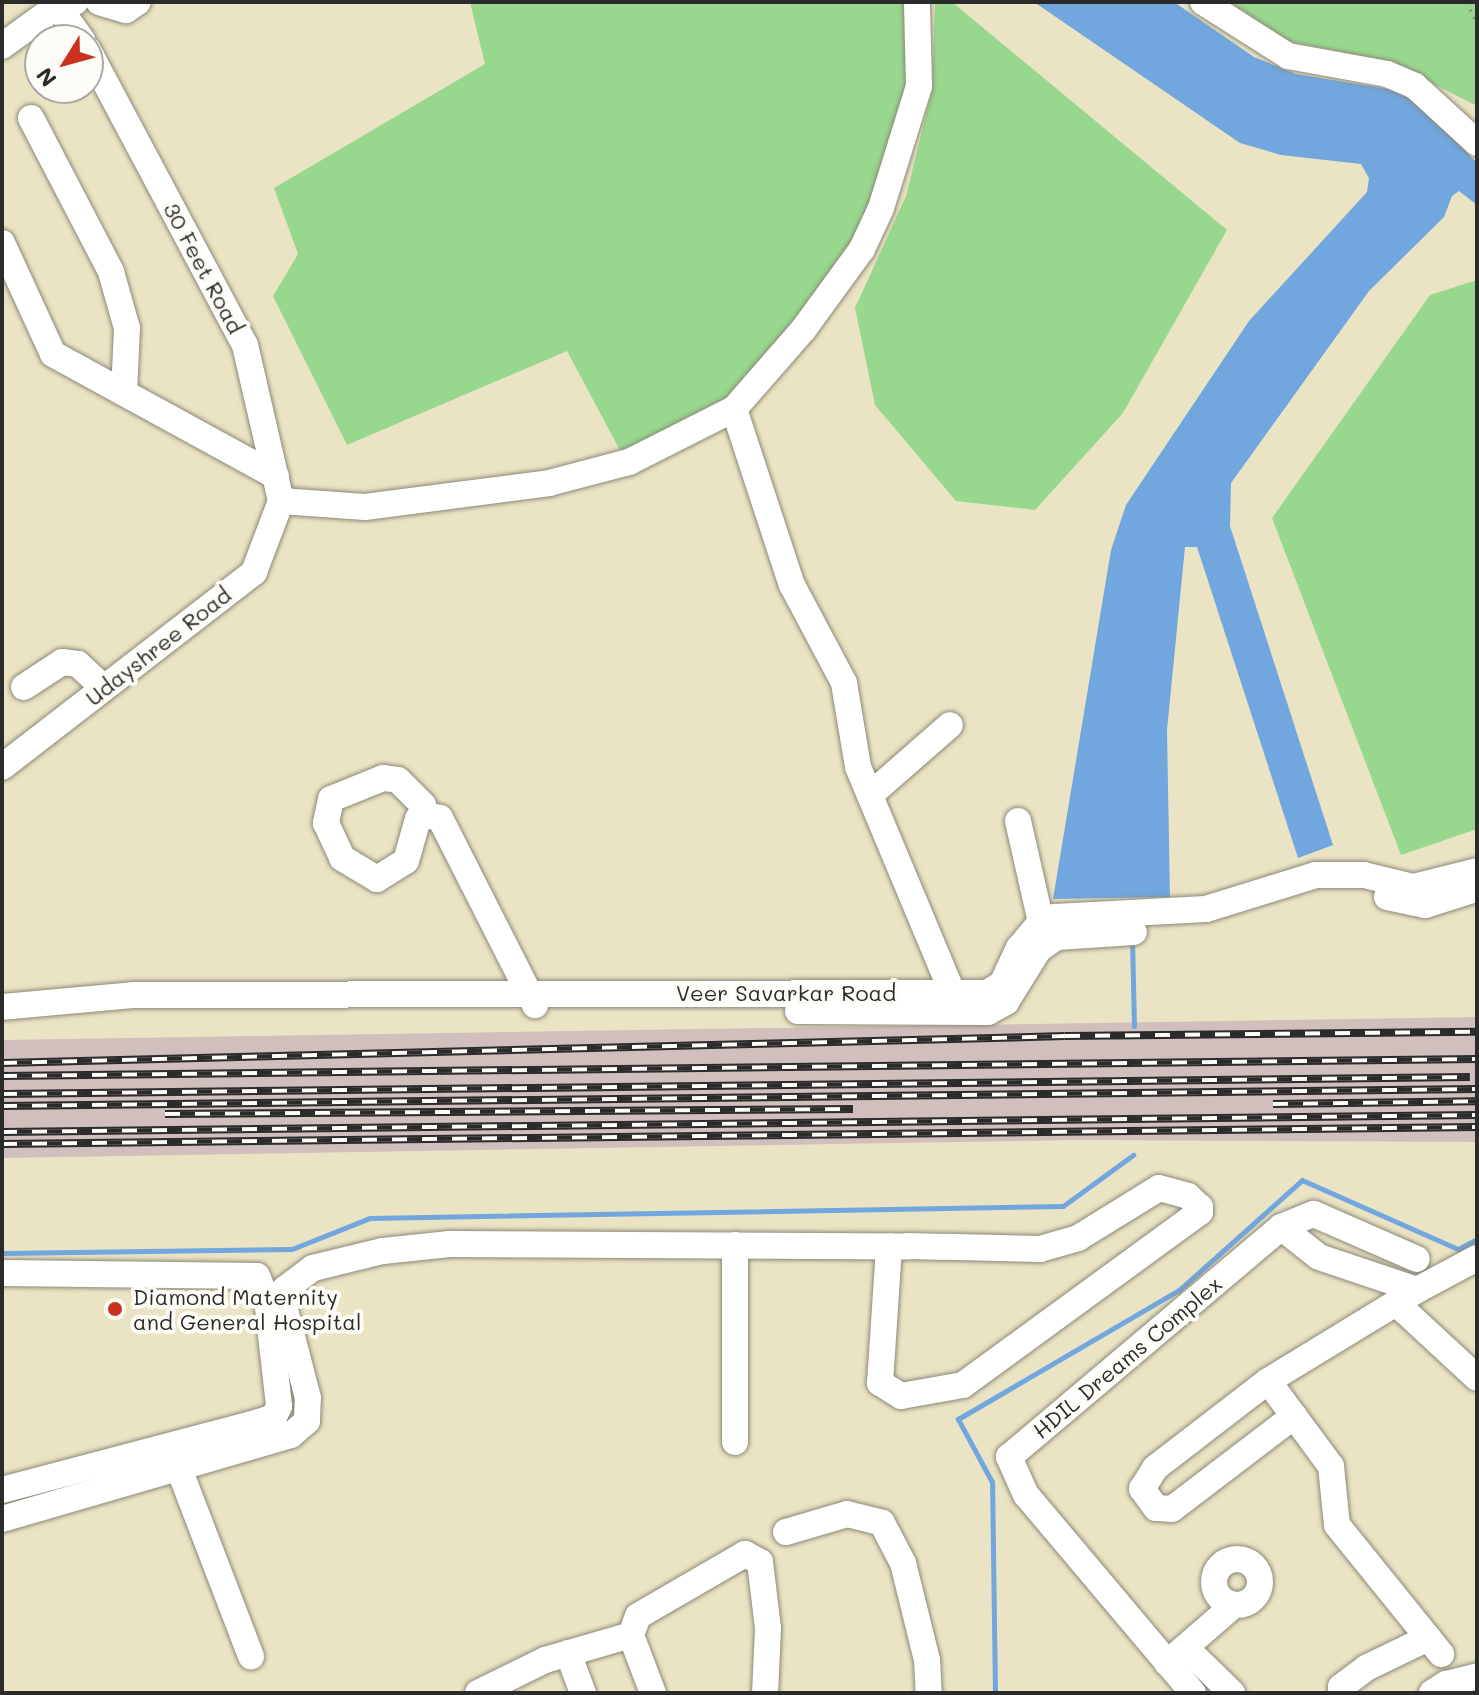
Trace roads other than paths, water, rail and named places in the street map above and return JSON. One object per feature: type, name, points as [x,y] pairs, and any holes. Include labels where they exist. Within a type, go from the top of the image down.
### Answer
[{"type":"street","points":[[99,2],[126,10],[138,2]]},
{"type":"street","points":[[2,243],[53,354],[124,393],[278,488],[365,507],[549,483],[629,462],[734,409],[811,318],[862,249],[881,208],[919,86],[917,2]]},
{"type":"street","points":[[1203,2],[1288,56],[1387,74],[1415,86],[1477,143]]},
{"type":"street","points":[[2,46],[62,4],[73,24]]},
{"type":"street","name":"30 Feet Road","points":[[104,80],[245,345],[278,488]]},
{"type":"street","points":[[31,118],[111,272],[127,328],[124,393]]},
{"type":"street","points":[[734,409],[792,585],[844,683],[858,767],[953,994]]},
{"type":"street","name":"Udayshree Road","points":[[2,767],[254,572],[278,488]]},
{"type":"street","points":[[24,687],[62,662],[78,664],[104,688]]},
{"type":"street","points":[[870,795],[925,753],[950,725]]},
{"type":"street","points":[[426,815],[440,818],[446,826],[532,999]]},
{"type":"street","points":[[1018,821],[1051,925],[1173,922],[1321,890],[1373,892],[1425,905],[1477,889]]},
{"type":"street","points":[[1173,922],[1316,875],[1364,875],[1413,887],[1433,886],[1477,871]]},
{"type":"street","name":"Veer Savarkar Road","points":[[2,1007],[133,995],[532,999],[987,993],[1002,984],[1019,948],[1051,925]]},
{"type":"street","name":"Veer Savarkar Road","points":[[532,999],[978,1014],[1006,1002],[1051,925]]},
{"type":"street","points":[[2,1519],[291,1435],[307,1421],[308,1398],[284,1306],[285,1289],[313,1268],[383,1251],[450,1244],[889,1246],[1040,1249],[1078,1238],[1159,1188],[1188,1196],[1200,1207],[1200,1212],[963,1385],[901,1396],[880,1383],[889,1246]]},
{"type":"street","points":[[1281,1227],[1314,1214],[1417,1259]]},
{"type":"street","points":[[1281,1227],[1319,1257],[1406,1296],[1477,1378]]},
{"type":"street","name":"HDIL Dreams Complex","points":[[1193,1693],[1026,1495],[1009,1457],[1281,1227]]},
{"type":"street","points":[[735,1245],[735,1442]]},
{"type":"street","points":[[1294,1416],[1172,1509],[1156,1508],[1146,1498],[1144,1479],[1155,1468],[1268,1381],[1406,1296],[1477,1258]]},
{"type":"street","points":[[2,1273],[257,1276],[267,1299],[279,1406],[274,1417],[256,1423],[2,1490]]},
{"type":"street","points":[[1268,1381],[1331,1466],[1337,1525],[1434,1646],[1366,1668],[1341,1687],[1341,1693]]},
{"type":"street","points":[[178,1466],[251,1656]]},
{"type":"street","points":[[786,1532],[847,1514],[882,1523],[903,1563],[927,1660],[929,1693]]},
{"type":"street","points":[[653,1693],[631,1635],[638,1616],[745,1554],[760,1562],[768,1628],[765,1693]]},
{"type":"street","points":[[1168,1665],[1234,1605]]},
{"type":"street","points":[[478,1693],[568,1653],[631,1635]]},
{"type":"street","points":[[568,1653],[583,1693]]},
{"type":"street","points":[[1168,1665],[1192,1654],[1232,1693]]},
{"type":"street","points":[[1432,1693],[1446,1684],[1477,1676]]},
{"type":"water","points":[[1034,2],[1174,2],[1254,57],[1296,74],[1394,90],[1424,107],[1477,163],[1477,205],[1459,191],[1452,196],[1444,217],[1369,291],[1231,483],[1230,526],[1333,845],[1298,858],[1197,547],[1185,547],[1167,730],[1170,897],[1053,899],[1111,550],[1126,505],[1249,321],[1367,192],[1369,178],[1361,164],[1281,155],[1240,143]]},
{"type":"waterway","points":[[1132,939],[1134,1026]]},
{"type":"waterway","points":[[2,1253],[292,1249],[370,1218],[1063,1206],[1133,1155]]},
{"type":"waterway","points":[[995,1693],[992,1482],[958,1419],[1179,1290],[1302,1180],[1458,1249],[1477,1239]]},
{"type":"railway","points":[[2,1063],[1065,1036],[1477,1032]]},
{"type":"railway","points":[[2,1076],[1477,1059]]},
{"type":"railway","points":[[2,1094],[1470,1077]]},
{"type":"railway","points":[[2,1106],[1477,1089]]},
{"type":"railway","points":[[1273,1104],[1477,1101]]},
{"type":"railway","points":[[165,1114],[853,1109]]},
{"type":"railway","points":[[2,1132],[1477,1115]]},
{"type":"railway","points":[[2,1144],[1477,1127]]},
{"type":"place","name":"Diamond Maternity and General Hospital","points":[[115,1309]]}]
